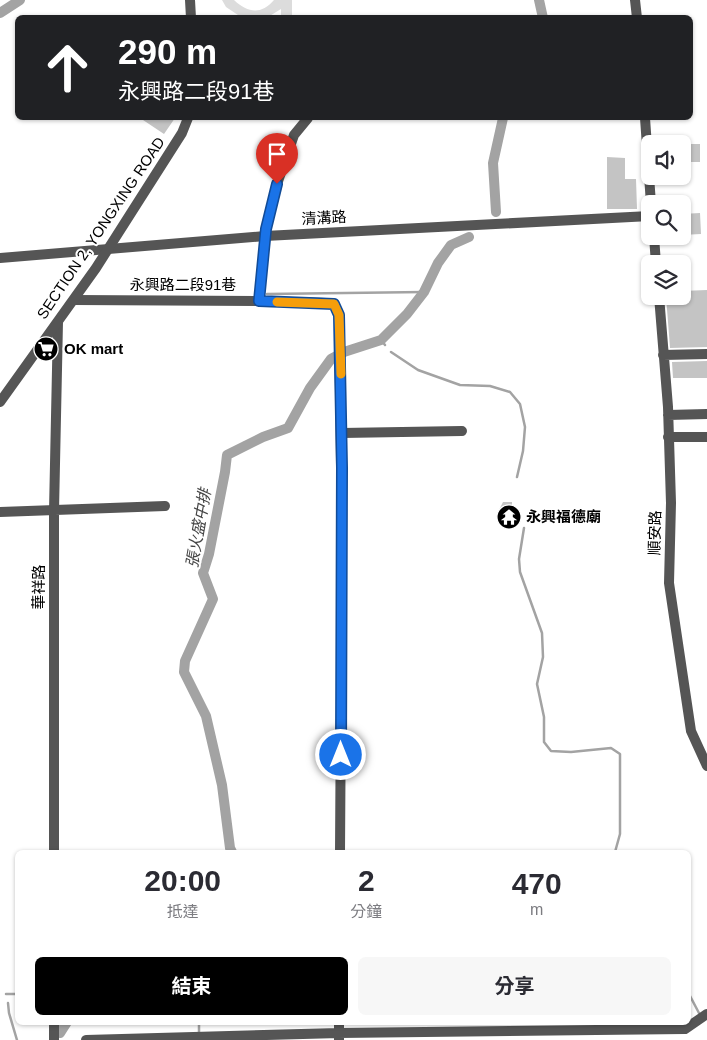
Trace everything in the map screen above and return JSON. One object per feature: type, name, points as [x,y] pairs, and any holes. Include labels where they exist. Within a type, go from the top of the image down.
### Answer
[{"type":"street","points":[[190,0],[191,15]]},
{"type":"street","points":[[635,0],[637,15]]},
{"type":"street","name":"SECTION 2, YONGXING ROAD","points":[[0,402],[109,248],[182,133],[187,120]]},
{"type":"street","points":[[259,301],[265,236],[277,184],[294,135],[306,120]]},
{"type":"street","points":[[644,120],[650,195]]},
{"type":"street","name":"清溝路","points":[[0,258],[265,236],[641,216]]},
{"type":"street","name":"永興路二段91巷","points":[[74,300],[259,301],[334,304],[339,315],[342,433],[340,850]]},
{"type":"street","name":"順安路","points":[[660,305],[668,415],[671,502],[669,583],[691,731],[707,766]]},
{"type":"street","name":"華祥路","points":[[54,850],[54,511],[58,322]]},
{"type":"street","points":[[664,355],[707,354]]},
{"type":"street","points":[[668,415],[707,414]]},
{"type":"street","points":[[342,433],[462,431]]},
{"type":"street","points":[[668,437],[707,437]]},
{"type":"street","points":[[0,512],[165,506]]},
{"type":"street","points":[[691,1025],[707,1014]]},
{"type":"street","points":[[54,1025],[54,1040]]},
{"type":"street","points":[[86,1040],[339,1032],[685,1029],[691,1025]]},
{"type":"shaded area","points":[[222,0],[234,0],[249,10],[259,10],[274,0],[292,0],[292,15],[281,15],[281,9],[271,15],[238,15],[226,7]]},
{"type":"building","points":[[143,120],[174,120],[164,134]]},
{"type":"building","points":[[691,144],[700,144],[700,162],[691,162]]},
{"type":"building","points":[[607,157],[625,158],[625,179],[636,179],[637,209],[607,209]]},
{"type":"building","points":[[700,213],[701,234],[691,235],[691,214]]},
{"type":"building","points":[[707,290],[707,347],[670,348],[667,305],[691,305],[691,291]]},
{"type":"building","points":[[707,361],[707,378],[673,378],[672,362]]},
{"type":"building","name":"永興福德廟","points":[[503,502],[512,502],[512,509],[518,509],[520,522],[499,525],[498,512]]},
{"type":"waterway","points":[[0,13],[20,0]]},
{"type":"waterway","points":[[539,0],[542,15]]},
{"type":"waterway","points":[[496,212],[493,163],[503,120]]},
{"type":"waterway","name":"張火盛中排","points":[[231,850],[222,785],[206,716],[184,672],[185,661],[213,599],[203,573],[209,554],[227,455],[263,437],[288,428],[310,388],[331,359],[344,352],[381,340],[407,314],[424,292],[438,263],[451,245],[469,237]]},
{"type":"waterway","points":[[267,294],[424,292]]},
{"type":"waterway","name":"張火盛中排","points":[[381,340],[385,345]]},
{"type":"waterway","points":[[391,352],[418,370],[460,385],[490,386],[510,392],[520,404],[525,427],[523,451],[517,477]]},
{"type":"waterway","points":[[524,528],[519,559],[520,572],[542,633],[543,657],[537,684],[544,717],[544,742],[551,751],[571,752],[611,748],[620,754],[620,834],[616,850]]},
{"type":"waterway","points":[[6,994],[15,994]]},
{"type":"waterway","points":[[691,998],[700,1015]]},
{"type":"waterway","points":[[8,1003],[17,1040]]},
{"type":"waterway","name":"張火盛中排","points":[[60,1033],[65,1025]]},
{"type":"waterway","points":[[199,1025],[199,1033]]},
{"type":"slow traffic","points":[[277,302],[334,304],[339,315],[341,374]]},
{"type":"place","name":"OK mart","points":[[46,349]]},
{"type":"place","name":"永興福德廟","points":[[509,517]]},
{"type":"route","points":[[277,184],[266,229],[259,301],[334,304],[339,315],[342,433],[341,755]]}]
